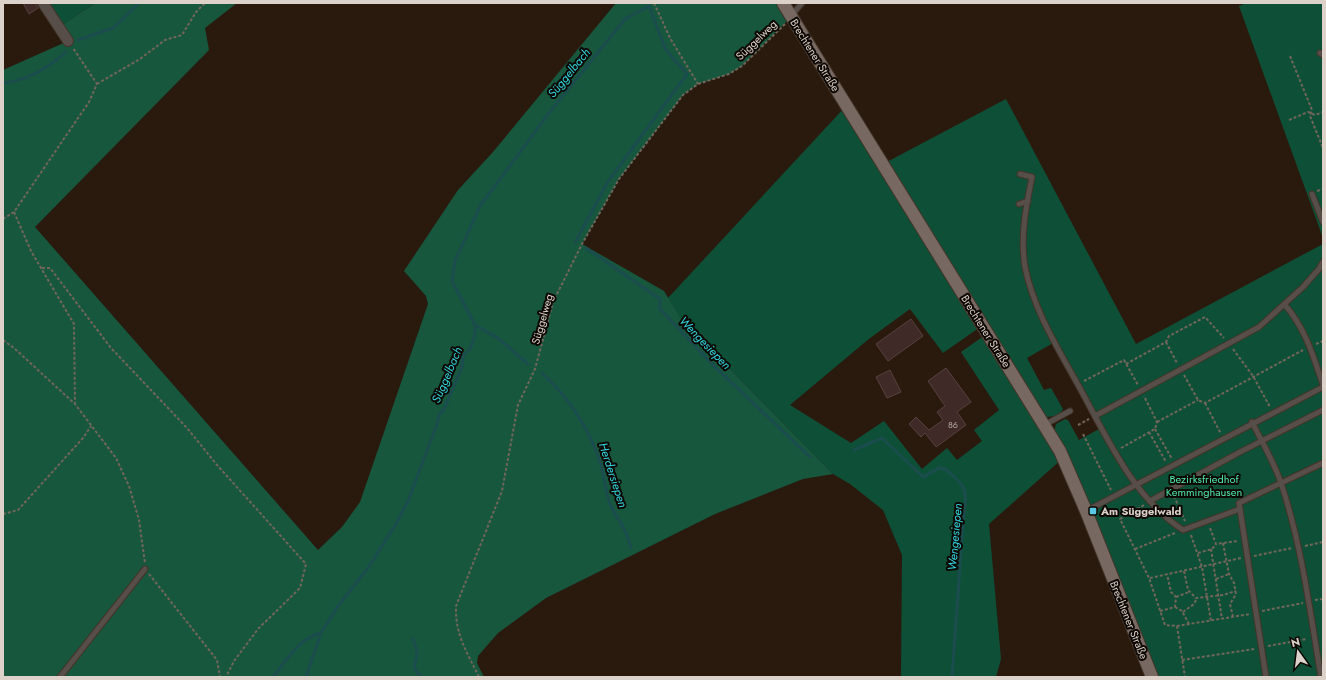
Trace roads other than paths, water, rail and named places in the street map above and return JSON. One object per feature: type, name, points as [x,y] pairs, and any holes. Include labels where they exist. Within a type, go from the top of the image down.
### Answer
[{"type":"street","points":[[43,3],[68,41]]},
{"type":"street","name":"Brechtener Straße","points":[[783,3],[1064,458],[1152,677]]},
{"type":"lane","points":[[791,17],[802,3]]},
{"type":"lane","points":[[1020,174],[1031,176],[1022,243],[1026,269],[1035,299],[1050,333],[1114,451],[1136,484],[1161,514],[1186,529],[1240,509]]},
{"type":"lane","points":[[1312,194],[1323,222]]},
{"type":"lane","points":[[1020,204],[1028,201]]},
{"type":"lane","points":[[1095,416],[1259,327],[1285,305],[1319,269],[1323,262]]},
{"type":"lane","points":[[1086,510],[1323,386],[1310,346],[1297,319],[1285,305]]},
{"type":"lane","points":[[1150,501],[1261,441],[1323,410]]},
{"type":"lane","points":[[1044,425],[1070,411]]},
{"type":"lane","points":[[1252,422],[1281,482],[1299,547],[1321,677]]},
{"type":"lane","points":[[1266,677],[1239,503],[1323,463]]},
{"type":"lane","points":[[60,677],[145,569]]},
{"type":"waterway","points":[[78,40],[113,28],[139,3]]},
{"type":"waterway","name":"Süggelbach","points":[[306,677],[321,633],[338,606],[368,568],[396,524],[408,501],[439,415],[444,409],[462,367],[463,356],[470,349],[475,335],[475,325],[452,281],[455,261],[480,206],[549,113],[625,19],[649,6],[666,50],[687,74],[607,183],[575,243]]},
{"type":"waterway","points":[[3,83],[29,77],[52,63],[66,52]]},
{"type":"waterway","name":"Wengesiepen","points":[[586,248],[660,299],[660,309],[715,367],[810,457]]},
{"type":"waterway","name":"Herdersiepen","points":[[475,325],[499,339],[528,364]]},
{"type":"waterway","name":"Herdersiepen","points":[[542,373],[570,404],[585,427],[601,465],[610,504],[622,524],[631,548]]},
{"type":"waterway","name":"Wengesiepen","points":[[854,450],[882,438],[923,477],[939,468],[945,469],[962,486],[965,502],[952,677]]},
{"type":"waterway","name":"Süggelbach","points":[[273,677],[300,644],[313,635],[321,633]]},
{"type":"waterway","points":[[413,639],[417,649],[417,656],[414,666],[421,677]]},
{"type":"place","name":"Am Süggelwald","points":[[1093,511]]},
{"type":"park label","name":"Bezirksfriedhof Kemminghausen","points":[[1204,485]]}]
